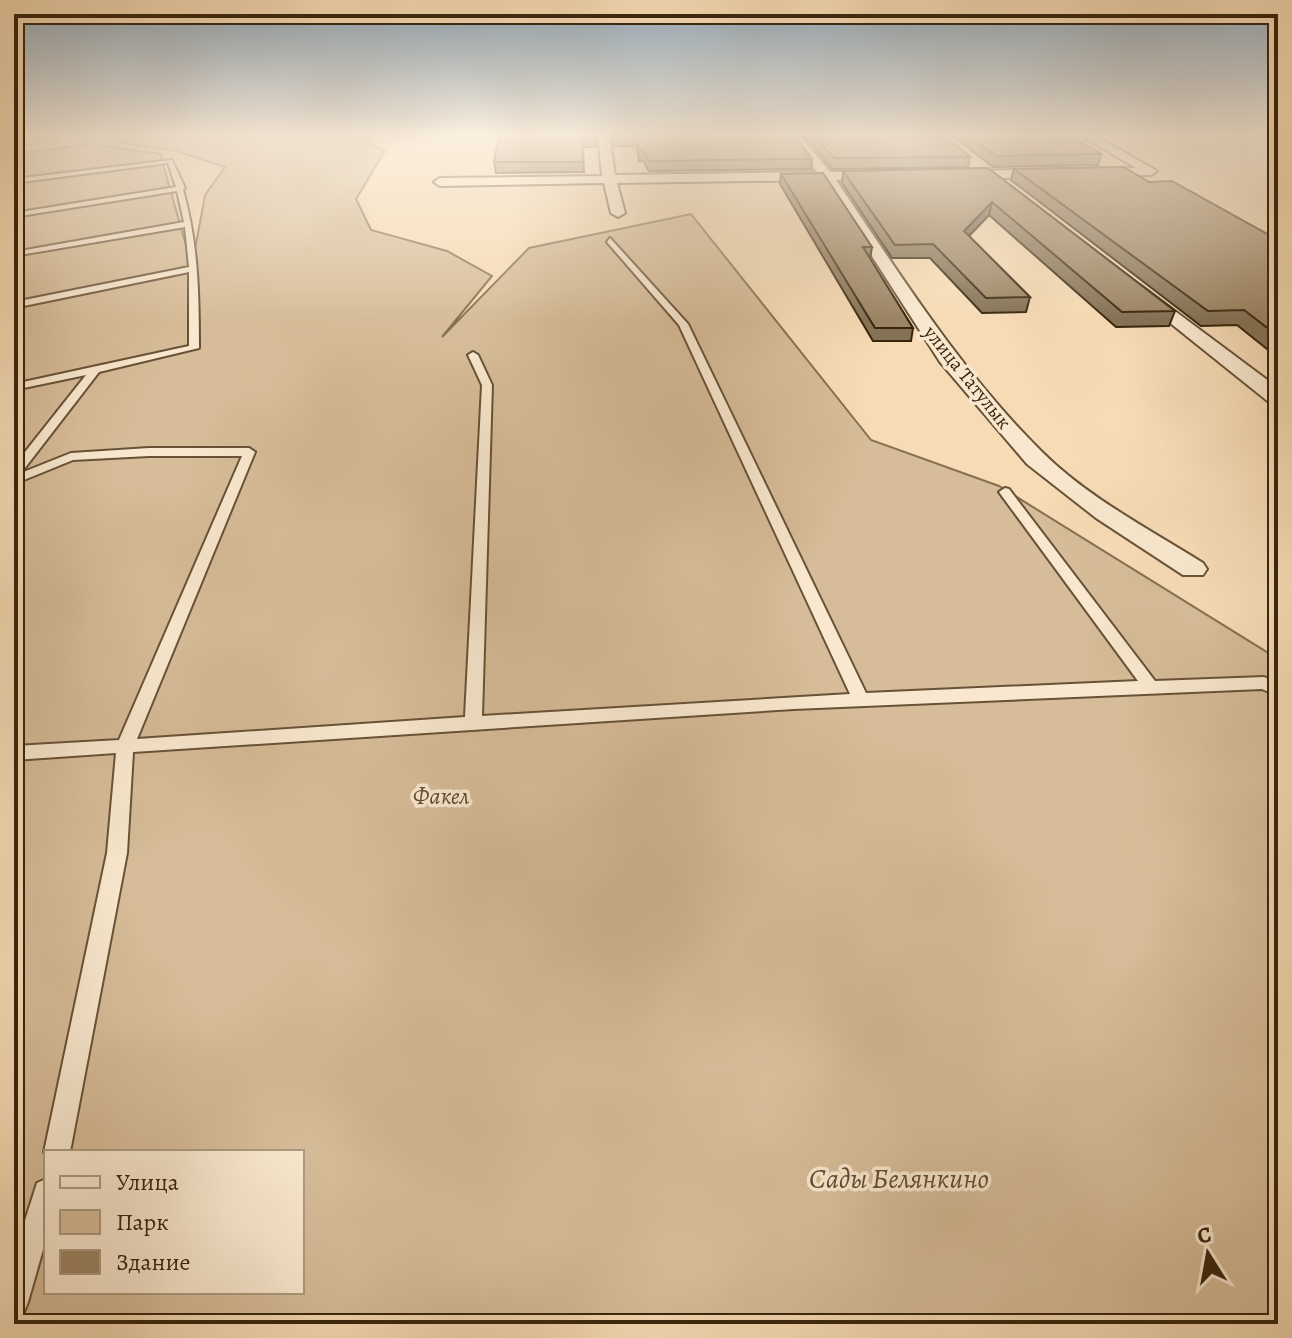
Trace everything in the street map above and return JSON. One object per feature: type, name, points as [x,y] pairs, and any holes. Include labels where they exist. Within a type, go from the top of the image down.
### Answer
[{"type":"street","points":[[615,196],[618,213]]},
{"type":"street","name":"улица Татулык","points":[[840,196],[947,358],[1035,459],[1105,513],[1193,569]]},
{"type":"street","points":[[1125,278],[1278,398]]},
{"type":"lane","points":[[14,215],[129,196]]},
{"type":"lane","points":[[14,387],[194,348],[193,269],[183,196]]},
{"type":"lane","points":[[14,254],[187,224]]},
{"type":"lane","points":[[610,240],[683,324],[861,700]]},
{"type":"lane","points":[[14,305],[193,269]]},
{"type":"lane","points":[[473,355],[487,385],[473,721]]},
{"type":"lane","points":[[14,477],[95,370]]},
{"type":"lane","points":[[14,477],[71,457],[149,452],[249,452],[125,746],[117,853],[57,1150]]},
{"type":"lane","points":[[1005,492],[1150,686]]},
{"type":"lane","points":[[14,753],[473,721],[861,700],[1264,683],[1278,690]]},
{"type":"lane","points":[[14,1302],[44,1199]]},
{"type":"green space","name":"Факел","points":[[14,196],[172,196],[192,266],[205,196],[358,196],[371,230],[447,251],[492,276],[442,337],[529,248],[691,214],[871,440],[999,486],[1278,659],[1278,1324],[14,1324]]},
{"type":"building","points":[[795,196],[839,196],[872,247],[863,247],[913,328],[875,328]]},
{"type":"building","points":[[861,196],[1025,196],[1175,311],[1122,312],[992,202],[964,231],[1030,297],[986,298],[933,244],[895,245]]},
{"type":"building","points":[[1051,196],[1200,196],[1278,240],[1278,336],[1244,310],[1208,311]]},
{"type":"park label","name":"Сады Белянкино","points":[[899,1178]]}]
